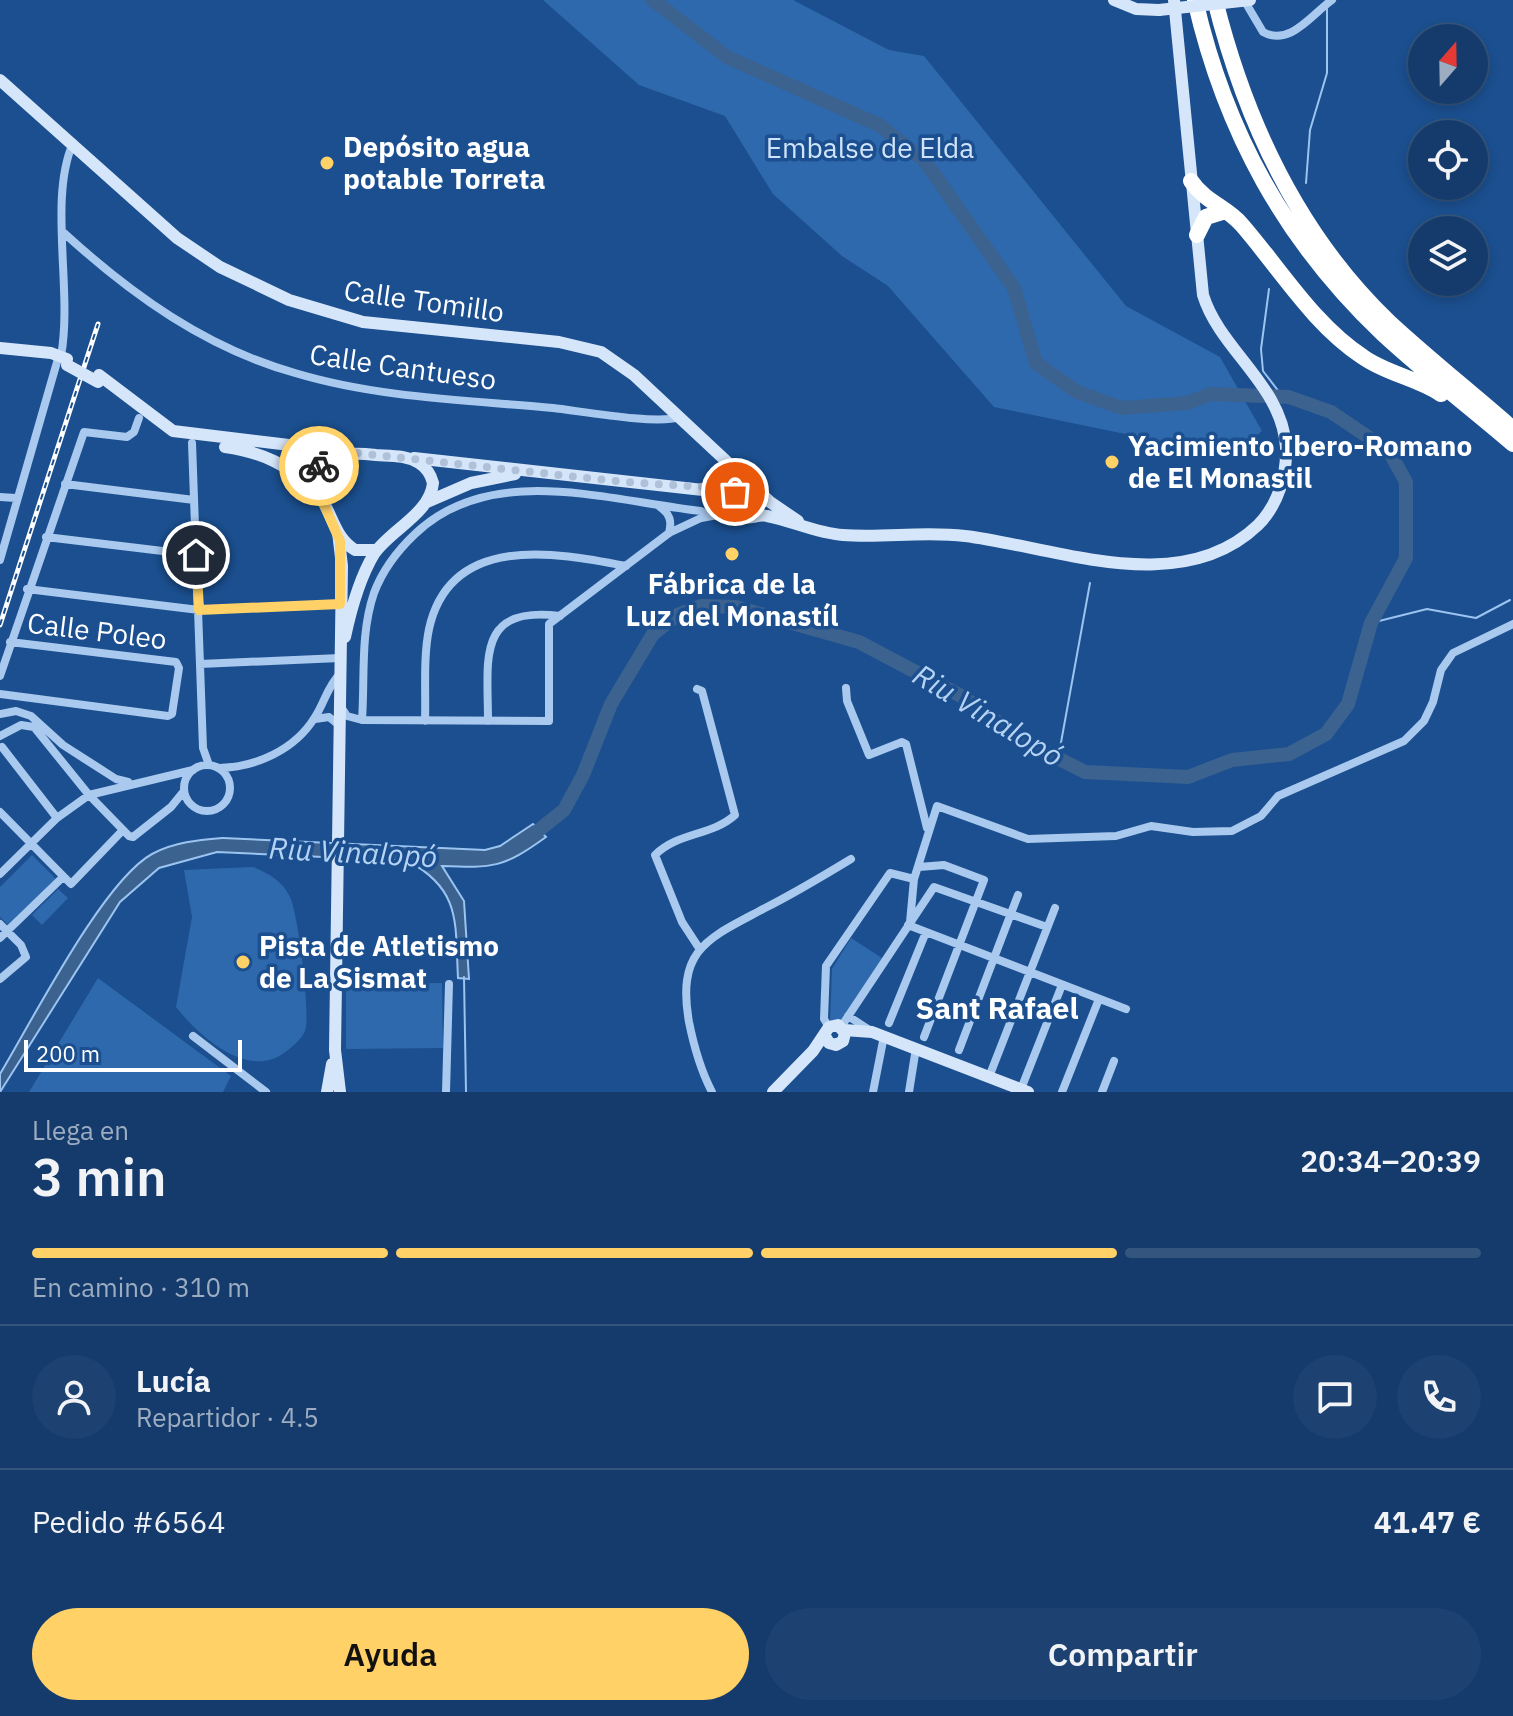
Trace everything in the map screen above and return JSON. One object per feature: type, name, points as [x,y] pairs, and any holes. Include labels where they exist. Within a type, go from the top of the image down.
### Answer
[{"type":"highway","points":[[1195,0],[1207,52],[1233,125],[1287,225],[1354,305],[1416,364],[1513,444]]},
{"type":"highway","points":[[1215,0],[1230,57],[1251,116],[1272,163],[1324,247],[1387,320],[1513,429]]},
{"type":"highway","points":[[1191,181],[1222,212],[1242,225],[1284,279],[1351,349],[1375,365],[1427,385],[1481,417]]},
{"type":"highway","points":[[1197,235],[1206,217],[1222,212]]},
{"type":"main road","points":[[1114,0],[1136,9],[1159,10],[1247,0]]},
{"type":"main road","points":[[736,498],[748,518],[758,516],[818,532],[964,536],[1120,563],[1195,557],[1245,536],[1273,506],[1281,485],[1286,452],[1277,410],[1208,310],[1203,295],[1174,0]]},
{"type":"main road","name":"Calle Tomillo","points":[[0,80],[177,238],[260,289],[311,308],[373,324],[588,348],[625,367],[760,492],[818,532]]},
{"type":"main road","points":[[0,348],[63,360],[98,379],[173,431],[235,444],[276,461],[318,491]]},
{"type":"main road","points":[[0,355],[63,360]]},
{"type":"main road","points":[[98,379],[139,418],[160,433],[192,443],[348,452],[703,490],[736,498],[760,492],[765,505],[758,516]]},
{"type":"main road","points":[[348,452],[329,457],[322,463],[316,477],[318,491],[338,532],[355,550],[376,550]]},
{"type":"main road","points":[[407,458],[424,467],[432,478],[433,488],[427,502]]},
{"type":"main road","name":"Calle Tomillo","points":[[731,466],[736,498]]},
{"type":"main road","points":[[341,667],[352,607],[376,550],[427,502],[491,478],[556,474]]},
{"type":"main road","points":[[338,532],[341,667],[335,1050],[340,1092]]},
{"type":"main road","points":[[774,1091],[837,1031],[877,1031],[1024,1091]]},
{"type":"main road","points":[[327,1092],[335,1050]]},
{"type":"street","points":[[1247,0],[1263,32],[1278,37],[1293,32],[1332,0]]},
{"type":"street","points":[[0,560],[16,498],[63,360],[66,331],[64,179],[73,143]]},
{"type":"street","name":"Calle Cantueso","points":[[64,233],[132,293],[171,318],[238,353],[295,373],[355,387],[441,398],[679,417]]},
{"type":"street","points":[[0,676],[27,589],[84,432],[127,437],[134,432],[139,418]]},
{"type":"street","points":[[192,443],[203,748],[209,765]]},
{"type":"street","points":[[65,484],[194,500]]},
{"type":"street","points":[[362,720],[365,646],[374,593],[393,557],[429,521],[468,498],[503,491],[558,493],[701,511],[711,516]]},
{"type":"street","points":[[0,497],[16,498]]},
{"type":"street","points":[[340,702],[347,716],[362,720],[549,721],[549,624],[669,533],[711,516],[736,498]]},
{"type":"street","points":[[659,506],[667,511],[671,522],[669,533]]},
{"type":"street","points":[[46,537],[196,555]]},
{"type":"street","points":[[425,721],[428,632],[440,601],[454,582],[491,557],[530,553],[626,566]]},
{"type":"street","points":[[27,589],[199,610],[340,604]]},
{"type":"street","points":[[488,721],[490,642],[500,624],[518,615],[560,616]]},
{"type":"street","points":[[909,924],[914,879],[937,806],[1028,839],[1093,838],[1151,826],[1193,832],[1232,831],[1261,816],[1278,796],[1404,741],[1424,721],[1433,702],[1441,670],[1453,653],[1513,624]]},
{"type":"street","name":"Calle Poleo","points":[[0,694],[171,716],[178,664],[10,642]]},
{"type":"street","name":"Calle Poleo","points":[[200,664],[341,667]]},
{"type":"street","points":[[0,874],[57,818],[89,795],[129,782],[209,765],[240,767],[261,761],[291,743],[314,720],[341,667]]},
{"type":"street","points":[[846,688],[847,701],[869,755],[902,742],[906,744],[928,831]]},
{"type":"street","points":[[697,689],[702,691],[735,815],[715,829],[692,833],[655,855],[682,922],[699,948]]},
{"type":"street","points":[[0,714],[16,711],[31,716],[54,738],[109,774],[129,782]]},
{"type":"street","points":[[314,720],[324,715],[340,732],[362,720]]},
{"type":"street","points":[[0,736],[21,725],[36,729],[89,795],[133,837],[171,807],[193,770]]},
{"type":"street","points":[[2,747],[57,818]]},
{"type":"street","points":[[228,779],[240,767]]},
{"type":"street","points":[[171,807],[193,806],[207,811],[221,807],[230,791],[228,779],[219,768]]},
{"type":"street","points":[[103,789],[109,774]]},
{"type":"street","points":[[168,775],[184,789],[193,806]]},
{"type":"street","points":[[0,812],[30,846],[71,884],[123,830]]},
{"type":"street","points":[[712,1092],[693,1044],[684,988],[699,948],[732,923],[787,897],[851,859]]},
{"type":"street","points":[[919,867],[944,865],[984,880],[924,1037]]},
{"type":"street","points":[[877,1031],[837,1031],[824,1019],[826,966],[890,873],[914,879]]},
{"type":"street","points":[[0,979],[26,957],[21,945],[2,931],[63,877]]},
{"type":"street","points":[[837,1031],[934,887],[1047,927]]},
{"type":"street","points":[[959,1050],[1018,895]]},
{"type":"street","points":[[989,1077],[1055,908]]},
{"type":"street","points":[[909,924],[1126,1009]]},
{"type":"street","points":[[873,1092],[877,1031],[926,932]]},
{"type":"street","points":[[446,1092],[449,984]]},
{"type":"street","points":[[1024,1091],[1062,985]]},
{"type":"street","points":[[1062,1092],[1099,999]]},
{"type":"street","points":[[193,1036],[266,1092]]},
{"type":"street","points":[[909,1092],[916,1048]]},
{"type":"street","points":[[1102,1092],[1114,1061]]},
{"type":"green space","name":"Embalse de Elda","points":[[543,0],[793,0],[889,50],[924,56],[1126,306],[1220,357],[1262,431],[1232,456],[994,407],[888,286],[842,256],[773,194],[725,116],[639,85]]},
{"type":"green space","points":[[32,855],[56,879],[9,926],[0,917],[0,887]]},
{"type":"green space","name":"Pista de Atletismo de La Sismat","points":[[253,867],[274,878],[290,897],[300,942],[306,1006],[305,1031],[299,1040],[270,1060],[255,1061],[224,1051],[197,1030],[176,1007],[192,917],[184,870]]},
{"type":"green space","points":[[58,889],[68,898],[42,925],[32,915]]},
{"type":"green space","points":[[851,938],[882,958],[841,1022],[830,1022],[832,969]]},
{"type":"green space","points":[[98,978],[231,1076],[223,1092],[29,1092]]},
{"type":"green space","points":[[442,983],[443,1048],[346,1049],[346,984]]},
{"type":"water","points":[[533,824],[546,837],[519,855],[486,866],[442,866],[464,901],[469,979],[458,978],[455,925],[447,897],[426,872],[408,861],[217,852],[159,868],[120,902],[0,1092],[0,1074],[70,954],[112,892],[152,854],[178,844],[223,838],[485,850],[500,846]]},
{"type":"waterway","name":"Riu Vinalopó","points":[[524,842],[564,810],[583,775],[611,704],[653,634],[677,615],[701,606],[736,607],[859,642],[965,698],[1024,741],[1085,772],[1188,777],[1232,760],[1289,754],[1326,734],[1348,704],[1371,623],[1406,558],[1406,482],[1389,451],[1331,412],[1289,397],[1211,394],[1187,403],[1122,408],[1077,392],[1036,363],[1014,288],[924,160],[879,125],[727,57],[653,0]]},
{"type":"waterway","points":[[1306,183],[1310,130],[1327,73],[1327,9]]},
{"type":"waterway","points":[[1269,289],[1261,349],[1263,371],[1283,397]]},
{"type":"waterway","points":[[1058,759],[1090,583]]},
{"type":"waterway","points":[[1371,623],[1427,609],[1476,618],[1510,600]]},
{"type":"waterway","points":[[464,977],[466,1092]]},
{"type":"railway","points":[[0,625],[98,324]]},
{"type":"way so far","points":[[319,466],[329,457],[348,452],[703,490],[738,489],[735,492]]},
{"type":"place","name":"Depósito agua potable Torreta","points":[[327,163]]},
{"type":"place","name":"Yacimiento Ibero-Romano de El Monastil","points":[[1112,462]]},
{"type":"place","name":"Fábrica de la Luz del Monastíl","points":[[732,554]]},
{"type":"place","name":"Pista de Atletismo de La Sismat","points":[[243,962]]},
{"type":"district","name":"Sant Rafael","points":[[997,1009]]},
{"type":"route","points":[[196,555],[199,610],[340,604],[340,541],[316,484],[319,466]]}]
